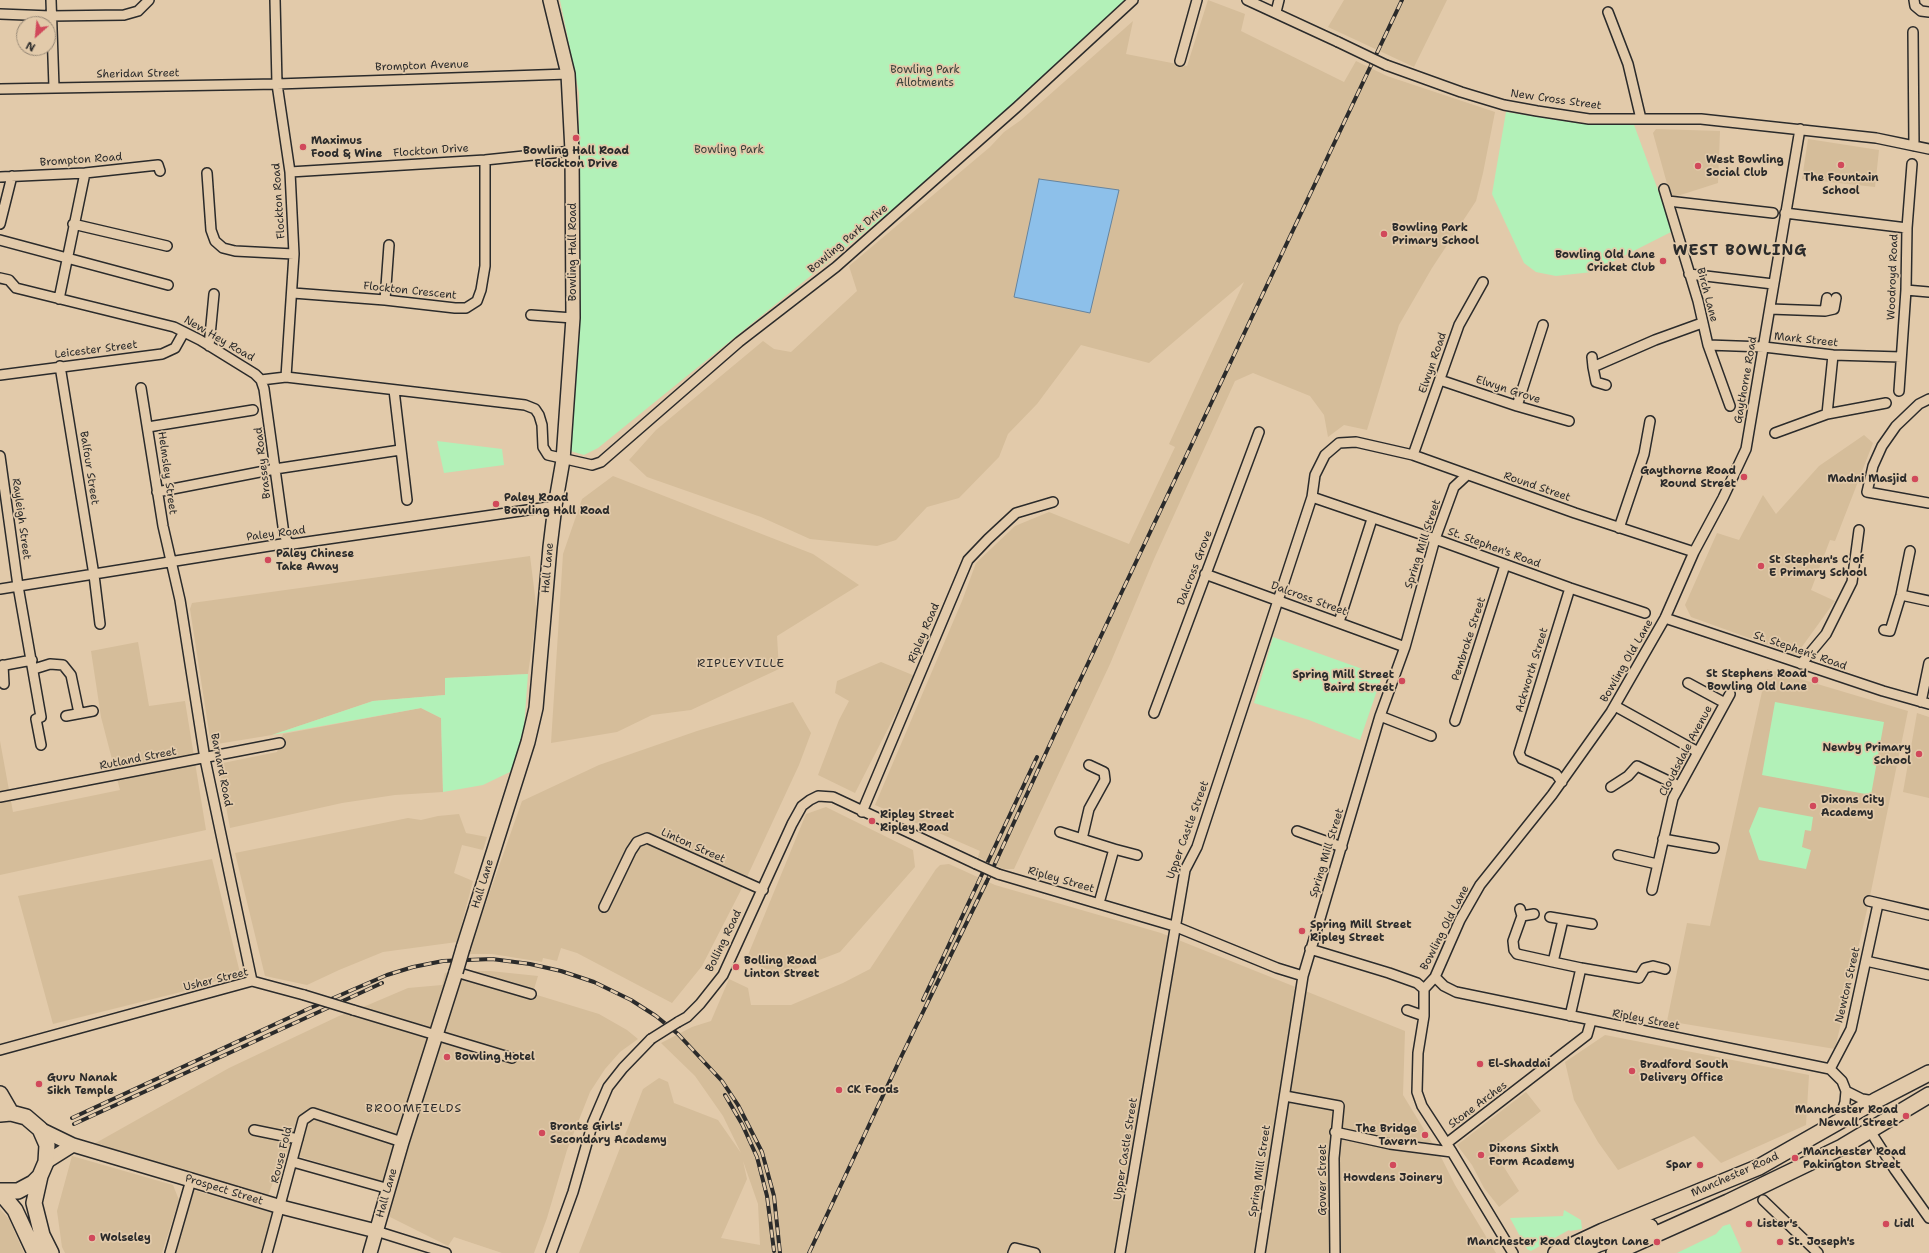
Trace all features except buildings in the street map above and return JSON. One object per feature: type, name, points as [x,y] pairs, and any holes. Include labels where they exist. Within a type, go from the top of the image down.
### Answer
[{"type":"main road","name":"Manchester Road","points":[[1556,1253],[1610,1228],[1759,1167],[1875,1101],[1929,1073]]},
{"type":"main road","points":[[0,1094],[6,1113],[26,1117],[40,1129],[47,1145],[46,1162],[40,1176],[34,1203],[42,1235],[51,1253]]},
{"type":"main road","name":"Manchester Road","points":[[1614,1253],[1801,1168],[1870,1131],[1929,1095]]},
{"type":"main road","points":[[0,1192],[18,1191],[33,1183],[40,1176]]},
{"type":"main road","points":[[0,1192],[15,1210],[35,1253]]},
{"type":"main road","points":[[1581,1253],[1598,1244],[1663,1222],[1682,1222]]},
{"type":"street","points":[[51,0],[51,16]]},
{"type":"street","points":[[0,14],[51,16],[124,15],[138,10],[148,0]]},
{"type":"street","name":"Flockton Road","points":[[275,0],[277,84],[290,172],[294,254],[293,293],[286,377]]},
{"type":"street","name":"Bowling Hall Road","points":[[550,0],[568,74],[572,151],[573,318],[563,460],[555,506]]},
{"type":"street","name":"Bowling Park Drive","points":[[394,390],[430,392],[525,405],[535,409],[539,415],[542,425],[543,447],[548,455],[563,460],[592,465],[601,462],[739,342],[836,267],[1017,107],[1133,0]]},
{"type":"street","points":[[1180,61],[1197,0]]},
{"type":"street","name":"New Cross Street","points":[[1247,0],[1276,12],[1386,65],[1440,86],[1504,105],[1588,119],[1701,119],[1800,129],[1876,138],[1929,149]]},
{"type":"street","points":[[1276,12],[1280,0]]},
{"type":"street","points":[[1914,3],[1921,11],[1929,12]]},
{"type":"street","points":[[1608,12],[1628,64],[1642,119]]},
{"type":"street","points":[[1913,32],[1914,146]]},
{"type":"street","points":[[53,56],[54,87]]},
{"type":"street","name":"Brompton Avenue","points":[[277,84],[568,74]]},
{"type":"street","name":"Sheridan Street","points":[[0,89],[277,84]]},
{"type":"street","name":"Gaythorne Road","points":[[1665,618],[1694,552],[1723,498],[1746,449],[1800,129]]},
{"type":"street","name":"Flockton Drive","points":[[290,172],[485,160],[572,151]]},
{"type":"street","name":"Flockton Crescent","points":[[293,293],[385,300],[455,308],[466,308],[477,302],[481,290],[485,266],[485,160]]},
{"type":"street","name":"Woodroyd Road","points":[[1899,391],[1906,290],[1907,228],[1912,164]]},
{"type":"street","name":"Brompton Road","points":[[0,177],[85,173],[158,165],[160,171]]},
{"type":"street","points":[[206,172],[211,230],[215,241],[223,248],[235,251],[294,254]]},
{"type":"street","points":[[59,299],[66,258],[85,173]]},
{"type":"street","points":[[0,224],[12,176]]},
{"type":"street","name":"Birch Lane","points":[[1664,189],[1690,274],[1708,345],[1730,406]]},
{"type":"street","points":[[1668,201],[1773,213]]},
{"type":"street","points":[[1785,213],[1907,228]]},
{"type":"street","points":[[74,224],[167,246]]},
{"type":"street","points":[[0,240],[168,285]]},
{"type":"street","points":[[385,300],[389,245]]},
{"type":"street","points":[[1690,274],[1773,284]]},
{"type":"street","name":"New Hey Road","points":[[0,278],[9,280],[16,288],[164,324],[184,332],[209,346],[245,367],[261,380]]},
{"type":"street","name":"Elwyn Road","points":[[1413,455],[1459,325],[1483,282]]},
{"type":"street","points":[[1906,290],[1929,292]]},
{"type":"street","points":[[209,346],[214,294]]},
{"type":"street","points":[[1770,309],[1830,310],[1831,298]]},
{"type":"street","points":[[531,315],[573,318]]},
{"type":"street","points":[[1593,367],[1655,340],[1702,323]]},
{"type":"street","points":[[1516,406],[1543,324]]},
{"type":"street","name":"Leicester Street","points":[[0,375],[60,366],[162,354],[175,348],[184,332]]},
{"type":"street","name":"Mark Street","points":[[1708,345],[1764,347],[1833,355],[1901,357]]},
{"type":"street","points":[[1827,414],[1833,355]]},
{"type":"street","points":[[1592,357],[1596,382],[1606,385]]},
{"type":"street","name":"Balfour Street","points":[[60,366],[94,575],[100,624]]},
{"type":"street","points":[[261,380],[286,377],[340,382],[394,390],[407,500]]},
{"type":"street","name":"Brassey Road","points":[[261,380],[269,416],[284,534],[288,542]]},
{"type":"street","name":"Elwyn Grove","points":[[1440,380],[1516,406],[1569,421]]},
{"type":"street","name":"Helmsley Street","points":[[141,388],[157,492],[171,562]]},
{"type":"street","points":[[1929,399],[1919,404],[1905,418],[1882,446],[1873,466],[1867,492],[1929,503]]},
{"type":"street","points":[[1776,433],[1827,414],[1886,403]]},
{"type":"street","points":[[148,427],[252,410]]},
{"type":"street","points":[[1619,528],[1644,454],[1650,421]]},
{"type":"street","name":"Dalcross Grove","points":[[1154,712],[1259,432]]},
{"type":"street","name":"Upper Castle Street","points":[[1120,1253],[1184,870],[1198,847],[1277,600],[1312,497],[1315,475],[1325,455],[1339,443],[1356,442],[1373,445]]},
{"type":"street","name":"Round Street","points":[[1373,445],[1413,455],[1467,476],[1694,552]]},
{"type":"street","points":[[157,492],[275,469],[400,450]]},
{"type":"street","name":"Rayleigh Street","points":[[0,456],[18,586],[41,716],[36,719],[41,745]]},
{"type":"street","name":"Spring Mill Street","points":[[1260,1253],[1303,976],[1310,949],[1342,847],[1380,716],[1405,647],[1435,539],[1454,487],[1467,476]]},
{"type":"street","name":"St. Stephen's Road","points":[[1312,497],[1645,613]]},
{"type":"street","name":"Ripley Road","points":[[862,812],[968,560],[1016,513],[1052,502]]},
{"type":"street","name":"Paley Road","points":[[0,589],[94,575],[288,542],[293,544],[555,506]]},
{"type":"street","name":"Hall Lane","points":[[370,1253],[402,1142],[528,742],[536,708],[555,506]]},
{"type":"street","points":[[1339,622],[1372,519]]},
{"type":"street","points":[[1801,664],[1826,634],[1852,582],[1852,541],[1859,530]]},
{"type":"street","points":[[1884,630],[1890,632],[1901,595],[1910,552]]},
{"type":"street","name":"Barnard Road","points":[[171,562],[180,600],[205,759],[252,981]]},
{"type":"street","name":"Pembroke Street","points":[[1455,721],[1505,565]]},
{"type":"street","name":"Dalcross Street","points":[[1205,574],[1405,647]]},
{"type":"street","name":"Ackworth Street","points":[[1562,782],[1556,774],[1522,759],[1519,753],[1570,588]]},
{"type":"street","points":[[1901,595],[1929,601]]},
{"type":"street","name":"St. Stephen's Road","points":[[1665,618],[1801,664],[1925,703]]},
{"type":"street","name":"Bowling Old Lane","points":[[1424,989],[1435,977],[1460,920],[1480,885],[1562,782],[1615,706],[1665,618]]},
{"type":"street","points":[[1925,703],[1929,663]]},
{"type":"street","points":[[4,684],[1,665],[50,664],[64,666],[71,674],[79,713]]},
{"type":"street","points":[[1688,683],[1725,703]]},
{"type":"street","name":"Cloudsdale Avenue","points":[[1652,890],[1673,798],[1730,694]]},
{"type":"street","points":[[1615,706],[1698,752]]},
{"type":"street","points":[[66,716],[93,711]]},
{"type":"street","points":[[1380,716],[1432,736]]},
{"type":"street","name":"Rutland Street","points":[[0,797],[205,759],[280,743]]},
{"type":"street","points":[[1082,839],[1089,809],[1105,780],[1104,772],[1089,765]]},
{"type":"street","points":[[1611,788],[1628,776],[1637,766],[1679,786]]},
{"type":"street","name":"Ripley Street","points":[[818,796],[833,797],[862,812],[998,874],[1174,926],[1277,968],[1303,976]]},
{"type":"street","name":"Bolling Road","points":[[552,1253],[573,1192],[593,1122],[608,1088],[623,1068],[651,1040],[691,1013],[723,975],[792,824],[802,806],[818,796]]},
{"type":"street","points":[[1297,831],[1342,847]]},
{"type":"street","points":[[1060,832],[1137,855]]},
{"type":"street","name":"Linton Street","points":[[604,907],[631,851],[637,842],[646,838],[763,890]]},
{"type":"street","points":[[1663,838],[1714,848]]},
{"type":"street","points":[[1099,903],[1114,849]]},
{"type":"street","points":[[1618,855],[1657,864]]},
{"type":"street","points":[[1869,901],[1929,915]]},
{"type":"street","name":"Newton Street","points":[[1830,1069],[1851,1029],[1878,904]]},
{"type":"street","points":[[1534,914],[1521,913],[1513,941],[1514,950],[1517,954],[1641,981],[1645,968],[1653,966],[1665,969]]},
{"type":"street","points":[[1550,917],[1592,924]]},
{"type":"street","points":[[1554,962],[1563,920]]},
{"type":"street","points":[[1310,949],[1389,973],[1417,983],[1424,989],[1424,1016],[1418,1053],[1417,1092],[1422,1106],[1447,1143],[1513,1253]]},
{"type":"street","points":[[1866,961],[1929,975]]},
{"type":"street","points":[[1570,1016],[1581,968]]},
{"type":"street","points":[[456,972],[531,994]]},
{"type":"street","name":"Ripley Street","points":[[1435,977],[1444,986],[1456,992],[1590,1021],[1830,1069]]},
{"type":"street","name":"Usher Street","points":[[0,1050],[252,981],[304,995],[512,1058]]},
{"type":"street","points":[[1407,1010],[1424,1016]]},
{"type":"street","name":"Stone Arches","points":[[1447,1143],[1587,1035],[1590,1021]]},
{"type":"street","points":[[1830,1069],[1842,1081],[1846,1091],[1845,1102],[1839,1122]]},
{"type":"street","points":[[1846,1091],[1862,1098],[1875,1101]]},
{"type":"street","name":"Gower Street","points":[[1284,1096],[1339,1106],[1335,1132],[1335,1253]]},
{"type":"street","name":"Rouse Fold","points":[[267,1253],[281,1207],[303,1120],[313,1113],[402,1142]]},
{"type":"street","name":"Prospect Street","points":[[40,1129],[73,1145],[281,1207],[376,1231]]},
{"type":"street","points":[[254,1130],[298,1139]]},
{"type":"street","points":[[1870,1131],[1929,1218]]},
{"type":"street","points":[[1335,1132],[1390,1144],[1452,1152]]},
{"type":"street","points":[[46,1162],[73,1145]]},
{"type":"street","points":[[293,1162],[389,1189]]},
{"type":"street","points":[[170,1253],[191,1180]]},
{"type":"street","points":[[1763,1200],[1818,1253]]},
{"type":"street","points":[[376,1231],[446,1253]]},
{"type":"street","points":[[1013,1253],[1015,1248],[1035,1253]]},
{"type":"shaded area","points":[[1208,0],[1245,14],[1241,31],[1344,82],[1356,61],[1387,76],[1495,112],[1483,173],[1476,201],[1432,268],[1399,325],[1367,430],[1344,425],[1328,437],[1324,415],[1310,396],[1253,373],[1235,381],[1154,559],[1110,664],[1014,869],[1003,869],[978,857],[980,851],[875,805],[962,601],[976,563],[1015,526],[1049,512],[1129,544],[1175,447],[1169,444],[1244,282],[1149,363],[1081,345],[1037,404],[1008,434],[999,457],[959,498],[927,507],[896,540],[877,546],[810,539],[761,517],[647,477],[629,460],[656,430],[763,341],[774,349],[791,352],[857,291],[849,266],[990,147],[1004,132],[1021,120],[1133,21],[1126,54],[1187,66]]},
{"type":"shaded area","points":[[1344,0],[1447,0],[1414,67],[1328,27]]},
{"type":"shaded area","points":[[1656,129],[1720,131],[1718,183],[1671,198],[1653,133]]},
{"type":"shaded area","name":"The Fountain School","points":[[1808,139],[1879,150],[1875,187],[1802,179]]},
{"type":"shaded area","name":"St Stephen's C of E Primary School","points":[[1864,435],[1873,443],[1835,541],[1830,540],[1811,590],[1835,601],[1796,655],[1691,617],[1685,605],[1717,533],[1739,540],[1763,495],[1776,514],[1819,466]]},
{"type":"shaded area","points":[[613,476],[813,554],[859,585],[777,636],[779,669],[691,710],[652,715],[617,732],[551,743],[563,554],[582,499]]},
{"type":"shaded area","points":[[530,556],[537,612],[528,674],[445,678],[445,695],[373,701],[272,735],[211,745],[190,609],[192,603]]},
{"type":"shaded area","points":[[138,642],[149,706],[185,701],[206,830],[0,875],[0,741],[13,812],[120,790],[101,717],[91,651]]},
{"type":"shaded area","points":[[881,662],[915,676],[855,793],[818,775],[839,720],[849,701],[835,693],[837,681]]},
{"type":"shaded area","name":"Dixons City Academy","points":[[1767,669],[1908,711],[1869,901],[1835,1049],[1667,1021],[1687,923],[1710,926]]},
{"type":"shaded area","points":[[793,702],[811,733],[799,765],[740,892],[702,966],[672,1003],[577,953],[561,948],[557,961],[543,958],[542,962],[492,954],[468,954],[522,801],[599,765],[697,731]]},
{"type":"shaded area","points":[[421,708],[441,718],[443,792],[395,795],[342,803],[230,828],[218,764],[277,752],[283,734]]},
{"type":"shaded area","name":"Newby Primary School","points":[[1917,713],[1929,717],[1929,798],[1903,792]]},
{"type":"shaded area","points":[[826,807],[913,850],[915,867],[840,952],[780,975],[746,960],[806,814]]},
{"type":"shaded area","points":[[459,814],[466,833],[487,837],[483,850],[462,845],[454,873],[473,881],[457,942],[383,952],[307,985],[265,976],[235,853],[408,818],[421,820],[438,816]]},
{"type":"shaded area","points":[[212,859],[240,973],[189,990],[53,1024],[18,896]]},
{"type":"shaded area","points":[[949,864],[995,885],[1161,933],[1405,1031],[1403,1095],[1496,1253],[579,1253],[643,1089],[659,1078],[668,1082],[674,1103],[718,1120],[741,1153],[723,1116],[695,1076],[661,1043],[692,1027],[711,1021],[729,979],[748,988],[751,1005],[791,1005],[843,983],[870,969],[940,865]],"holes":[[[743,1161],[758,1204],[760,1245],[721,1238],[747,1179]]]},
{"type":"shaded area","points":[[490,971],[538,976],[532,996],[537,995],[599,1014],[627,1030],[638,1039],[620,1052],[605,1069],[590,1092],[567,1150],[547,1218],[534,1253],[502,1253],[454,1237],[448,1246],[390,1217],[388,1213],[394,1185],[284,1152],[268,1196],[94,1144],[229,1068],[339,1016],[408,988],[442,985],[445,973]]},
{"type":"shaded area","points":[[1605,1035],[1809,1075],[1806,1125],[1721,1163],[1694,1136],[1618,1170],[1598,1142],[1574,1100],[1565,1062]]},
{"type":"shaded area","name":"Dixons Sixth Form Academy","points":[[1526,1092],[1541,1111],[1496,1146],[1502,1164],[1519,1191],[1499,1207],[1484,1188],[1472,1165],[1457,1145]]},
{"type":"shaded area","points":[[72,1156],[173,1185],[179,1200],[162,1253],[65,1253],[62,1247],[57,1211]]},
{"type":"shaded area","points":[[193,1190],[274,1213],[261,1253],[174,1253]]},
{"type":"shaded area","points":[[0,1209],[9,1219],[24,1253],[0,1253]]},
{"type":"green space","name":"Bowling Park","points":[[560,0],[1133,0],[997,125],[598,448],[584,455],[567,450],[578,333],[579,93]]},
{"type":"green space","points":[[1506,112],[1582,124],[1633,122],[1673,231],[1592,272],[1556,276],[1536,272],[1524,263],[1492,194]]},
{"type":"green space","points":[[437,441],[502,449],[504,465],[444,473]]},
{"type":"green space","points":[[1273,637],[1382,676],[1360,740],[1309,720],[1254,703]]},
{"type":"green space","points":[[528,674],[523,741],[512,771],[483,785],[443,792],[441,718],[421,708],[272,735],[373,701],[445,695],[445,678]]},
{"type":"green space","points":[[1775,702],[1884,722],[1871,795],[1762,775]]},
{"type":"green space","points":[[1759,807],[1813,817],[1811,831],[1805,830],[1802,847],[1811,850],[1806,869],[1759,860],[1749,831]]},
{"type":"green space","points":[[1564,1210],[1581,1220],[1582,1229],[1569,1230],[1531,1251],[1527,1249],[1510,1218],[1563,1216]]},
{"type":"green space","points":[[1730,1224],[1742,1251],[1739,1253],[1677,1253],[1716,1234],[1723,1226]]},
{"type":"water","points":[[1039,179],[1119,190],[1090,313],[1014,297]]},
{"type":"railway","points":[[809,1253],[902,1055],[987,881],[1056,731],[1402,0]]},
{"type":"railway","points":[[923,1000],[1037,757]]},
{"type":"railway","points":[[72,1118],[308,1009],[387,975],[413,967],[443,961],[492,959],[530,964],[561,971],[594,982],[631,1000],[656,1016],[678,1034],[722,1081],[738,1105],[762,1152],[774,1196],[780,1253]]},
{"type":"railway","points":[[74,1124],[382,983]]},
{"type":"railway","points":[[725,1095],[742,1124],[757,1157],[767,1196],[774,1251]]},
{"type":"place","name":"Bowling Hall Road Flockton Drive","points":[[576,138]]},
{"type":"place","name":"Maximus Food & Wine","points":[[303,147]]},
{"type":"place","name":"The Fountain School","points":[[1841,165]]},
{"type":"place","name":"West Bowling Social Club","points":[[1698,166]]},
{"type":"place","name":"Bowling Park Primary School","points":[[1384,234]]},
{"type":"place","name":"Bowling Old Lane Cricket Club","points":[[1663,261]]},
{"type":"place","name":"Gaythorne Road Round Street","points":[[1744,477]]},
{"type":"place","name":"Madni Masjid","points":[[1915,479]]},
{"type":"place","name":"Paley Road Bowling Hall Road","points":[[496,504]]},
{"type":"place","name":"Paley Chinese Take Away","points":[[268,560]]},
{"type":"place","name":"St Stephen's C of E Primary School","points":[[1761,566]]},
{"type":"place","name":"St Stephens Road Bowling Old Lane","points":[[1815,680]]},
{"type":"place","name":"Spring Mill Street Baird Street","points":[[1402,681]]},
{"type":"place","name":"Newby Primary School","points":[[1919,754]]},
{"type":"place","name":"Dixons City Academy","points":[[1813,806]]},
{"type":"place","name":"Ripley Street Ripley Road","points":[[872,821]]},
{"type":"place","name":"Spring Mill Street Ripley Street","points":[[1302,931]]},
{"type":"place","name":"Bolling Road Linton Street","points":[[736,967]]},
{"type":"place","name":"Bowling Hotel","points":[[447,1057]]},
{"type":"place","name":"El-Shaddai","points":[[1480,1064]]},
{"type":"place","name":"Bradford South Delivery Office","points":[[1632,1071]]},
{"type":"place","name":"Guru Nanak Sikh Temple","points":[[39,1084]]},
{"type":"place","name":"CK Foods","points":[[839,1090]]},
{"type":"place","name":"Manchester Road Newall Street","points":[[1906,1116]]},
{"type":"place","name":"Bronte Girls' Secondary Academy","points":[[542,1133]]},
{"type":"place","name":"The Bridge Tavern","points":[[1425,1135]]},
{"type":"place","name":"Dixons Sixth Form Academy","points":[[1481,1155]]},
{"type":"place","name":"Manchester Road Pakington Street","points":[[1795,1158]]},
{"type":"place","name":"Howdens Joinery","points":[[1393,1165]]},
{"type":"place","name":"Spar","points":[[1700,1165]]},
{"type":"place","name":"Lister's","points":[[1749,1224]]},
{"type":"place","name":"Lidl","points":[[1886,1224]]},
{"type":"place","name":"Wolseley","points":[[92,1238]]},
{"type":"place","name":"Manchester Road Clayton Lane","points":[[1657,1242]]},
{"type":"place","name":"St. Joseph's","points":[[1780,1242]]},
{"type":"district","name":"WEST BOWLING","points":[[1740,251]]},
{"type":"district","name":"RIPLEYVILLE","points":[[741,664]]},
{"type":"district","name":"BROOMFIELDS","points":[[414,1109]]},
{"type":"park label","name":"Bowling Park Allotments","points":[[925,76]]}]
